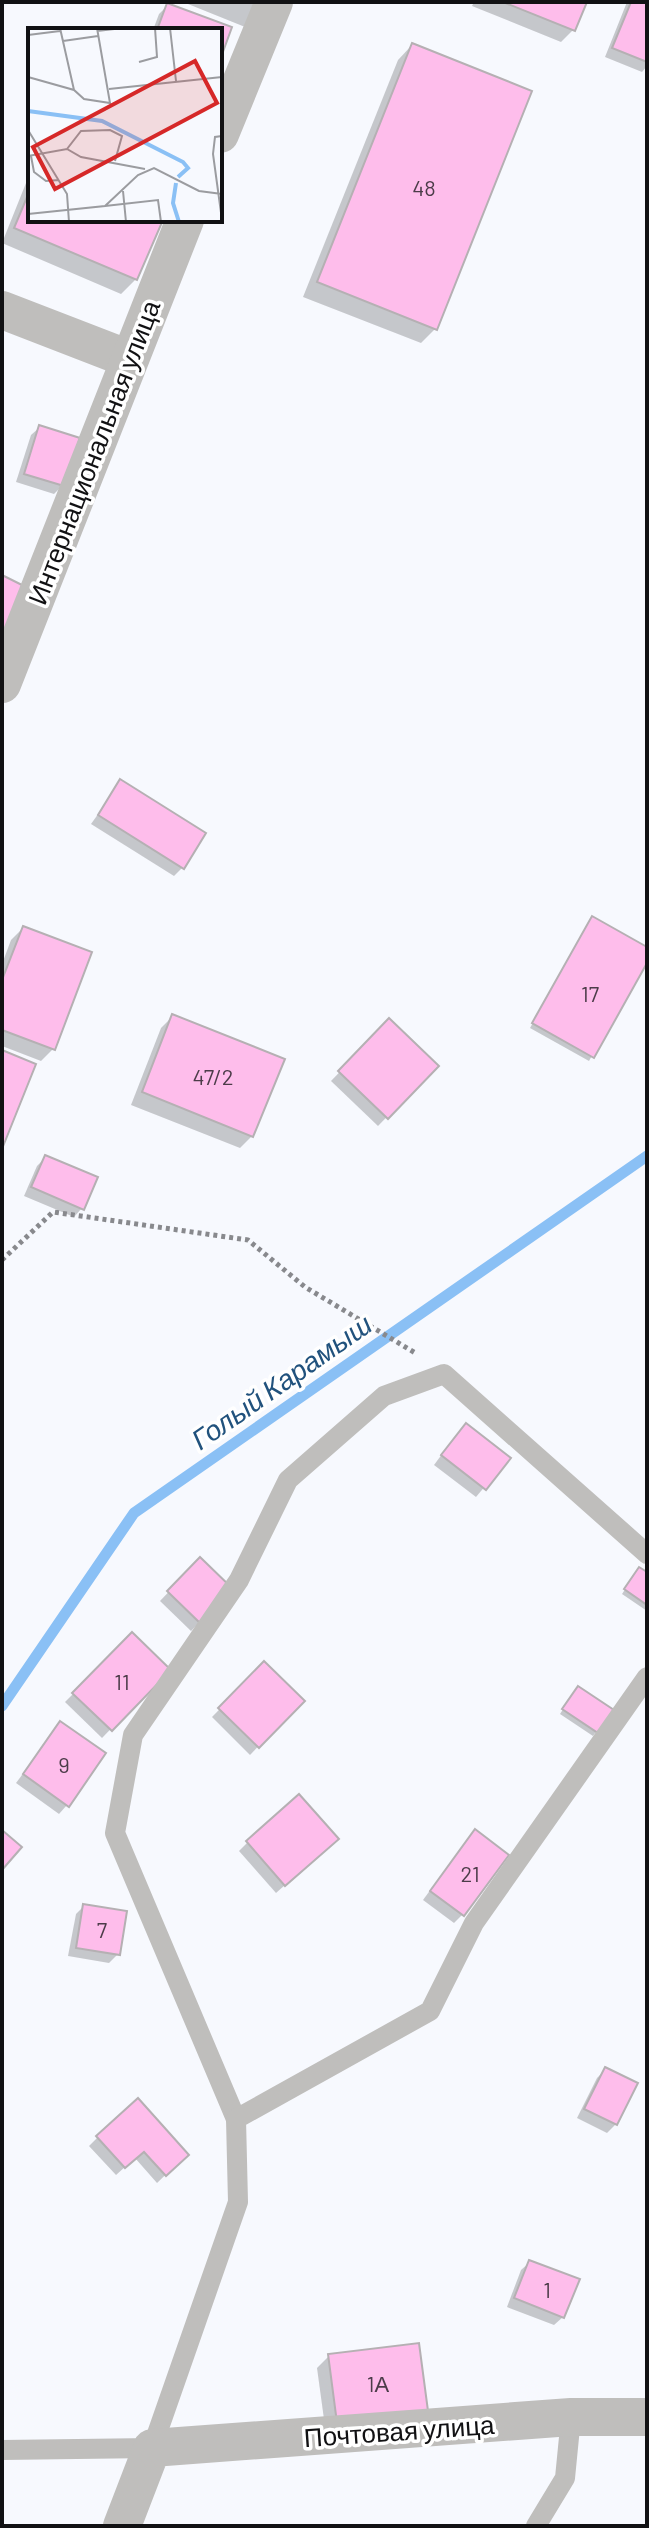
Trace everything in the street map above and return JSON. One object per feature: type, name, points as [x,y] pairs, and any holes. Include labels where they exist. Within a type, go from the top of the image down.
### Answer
[{"type":"street","points":[[222,129],[274,2]]},
{"type":"street","name":"Интернациональная улица","points":[[2,684],[184,222]]},
{"type":"street","points":[[2,310],[129,359]]},
{"type":"street","name":"Почтовая улица","points":[[152,2448],[571,2417],[647,2417]]},
{"type":"street","points":[[122,2526],[152,2448]]},
{"type":"lane","points":[[2,2450],[152,2448],[238,2202],[236,2119],[115,1833],[133,1735],[239,1580],[288,1480],[384,1396],[444,1374],[647,1554]]},
{"type":"lane","points":[[236,2119],[430,2011],[474,1923],[647,1677]]},
{"type":"lane","points":[[536,2526],[565,2478],[571,2417]]},
{"type":"path","points":[[2,1260],[53,1212],[248,1240],[305,1287],[425,1359]]},
{"type":"building","points":[[503,2],[587,2],[575,31]]},
{"type":"building","points":[[631,2],[647,2],[647,62],[612,48]]},
{"type":"building","points":[[167,3],[232,27],[222,54],[222,28],[158,28]]},
{"type":"building","points":[[412,43],[532,91],[437,330],[317,282]]},
{"type":"building","points":[[28,195],[28,222],[162,222],[137,280],[14,228]]},
{"type":"building","points":[[39,425],[80,438],[64,486],[24,474]]},
{"type":"building","points":[[2,575],[32,590],[2,642]]},
{"type":"building","points":[[120,779],[206,833],[184,869],[98,815]]},
{"type":"building","points":[[592,916],[647,947],[647,963],[594,1058],[532,1023]]},
{"type":"building","points":[[23,926],[92,952],[55,1050],[2,1030],[2,980]]},
{"type":"building","points":[[172,1014],[285,1059],[253,1137],[142,1092]]},
{"type":"building","points":[[389,1018],[439,1066],[388,1119],[338,1071]]},
{"type":"building","points":[[2,1050],[36,1064],[2,1149]]},
{"type":"building","points":[[45,1155],[98,1177],[84,1210],[31,1187]]},
{"type":"building","points":[[466,1423],[511,1458],[486,1490],[441,1455]]},
{"type":"building","points":[[200,1557],[234,1590],[201,1624],[167,1591]]},
{"type":"building","points":[[639,1567],[647,1572],[647,1605],[624,1589]]},
{"type":"building","points":[[132,1632],[171,1670],[112,1731],[72,1693]]},
{"type":"building","points":[[264,1661],[305,1701],[259,1748],[218,1708]]},
{"type":"building","points":[[578,1686],[614,1710],[598,1733],[562,1709]]},
{"type":"building","points":[[60,1721],[106,1753],[69,1807],[23,1774]]},
{"type":"building","points":[[299,1794],[339,1839],[285,1886],[246,1841]]},
{"type":"building","points":[[475,1829],[509,1855],[464,1916],[430,1891]]},
{"type":"building","points":[[2,1830],[22,1847],[2,1870]]},
{"type":"building","points":[[83,1904],[127,1911],[120,1955],[76,1948]]},
{"type":"building","points":[[605,2067],[638,2083],[617,2125],[584,2109]]},
{"type":"building","points":[[138,2098],[189,2155],[166,2176],[144,2152],[125,2168],[96,2136]]},
{"type":"building","points":[[529,2260],[580,2279],[564,2318],[514,2298]]},
{"type":"building","points":[[419,2343],[428,2411],[337,2423],[328,2354]]},
{"type":"waterway","name":"Голый Карамыш","points":[[2,1706],[134,1513],[647,1156]]}]
